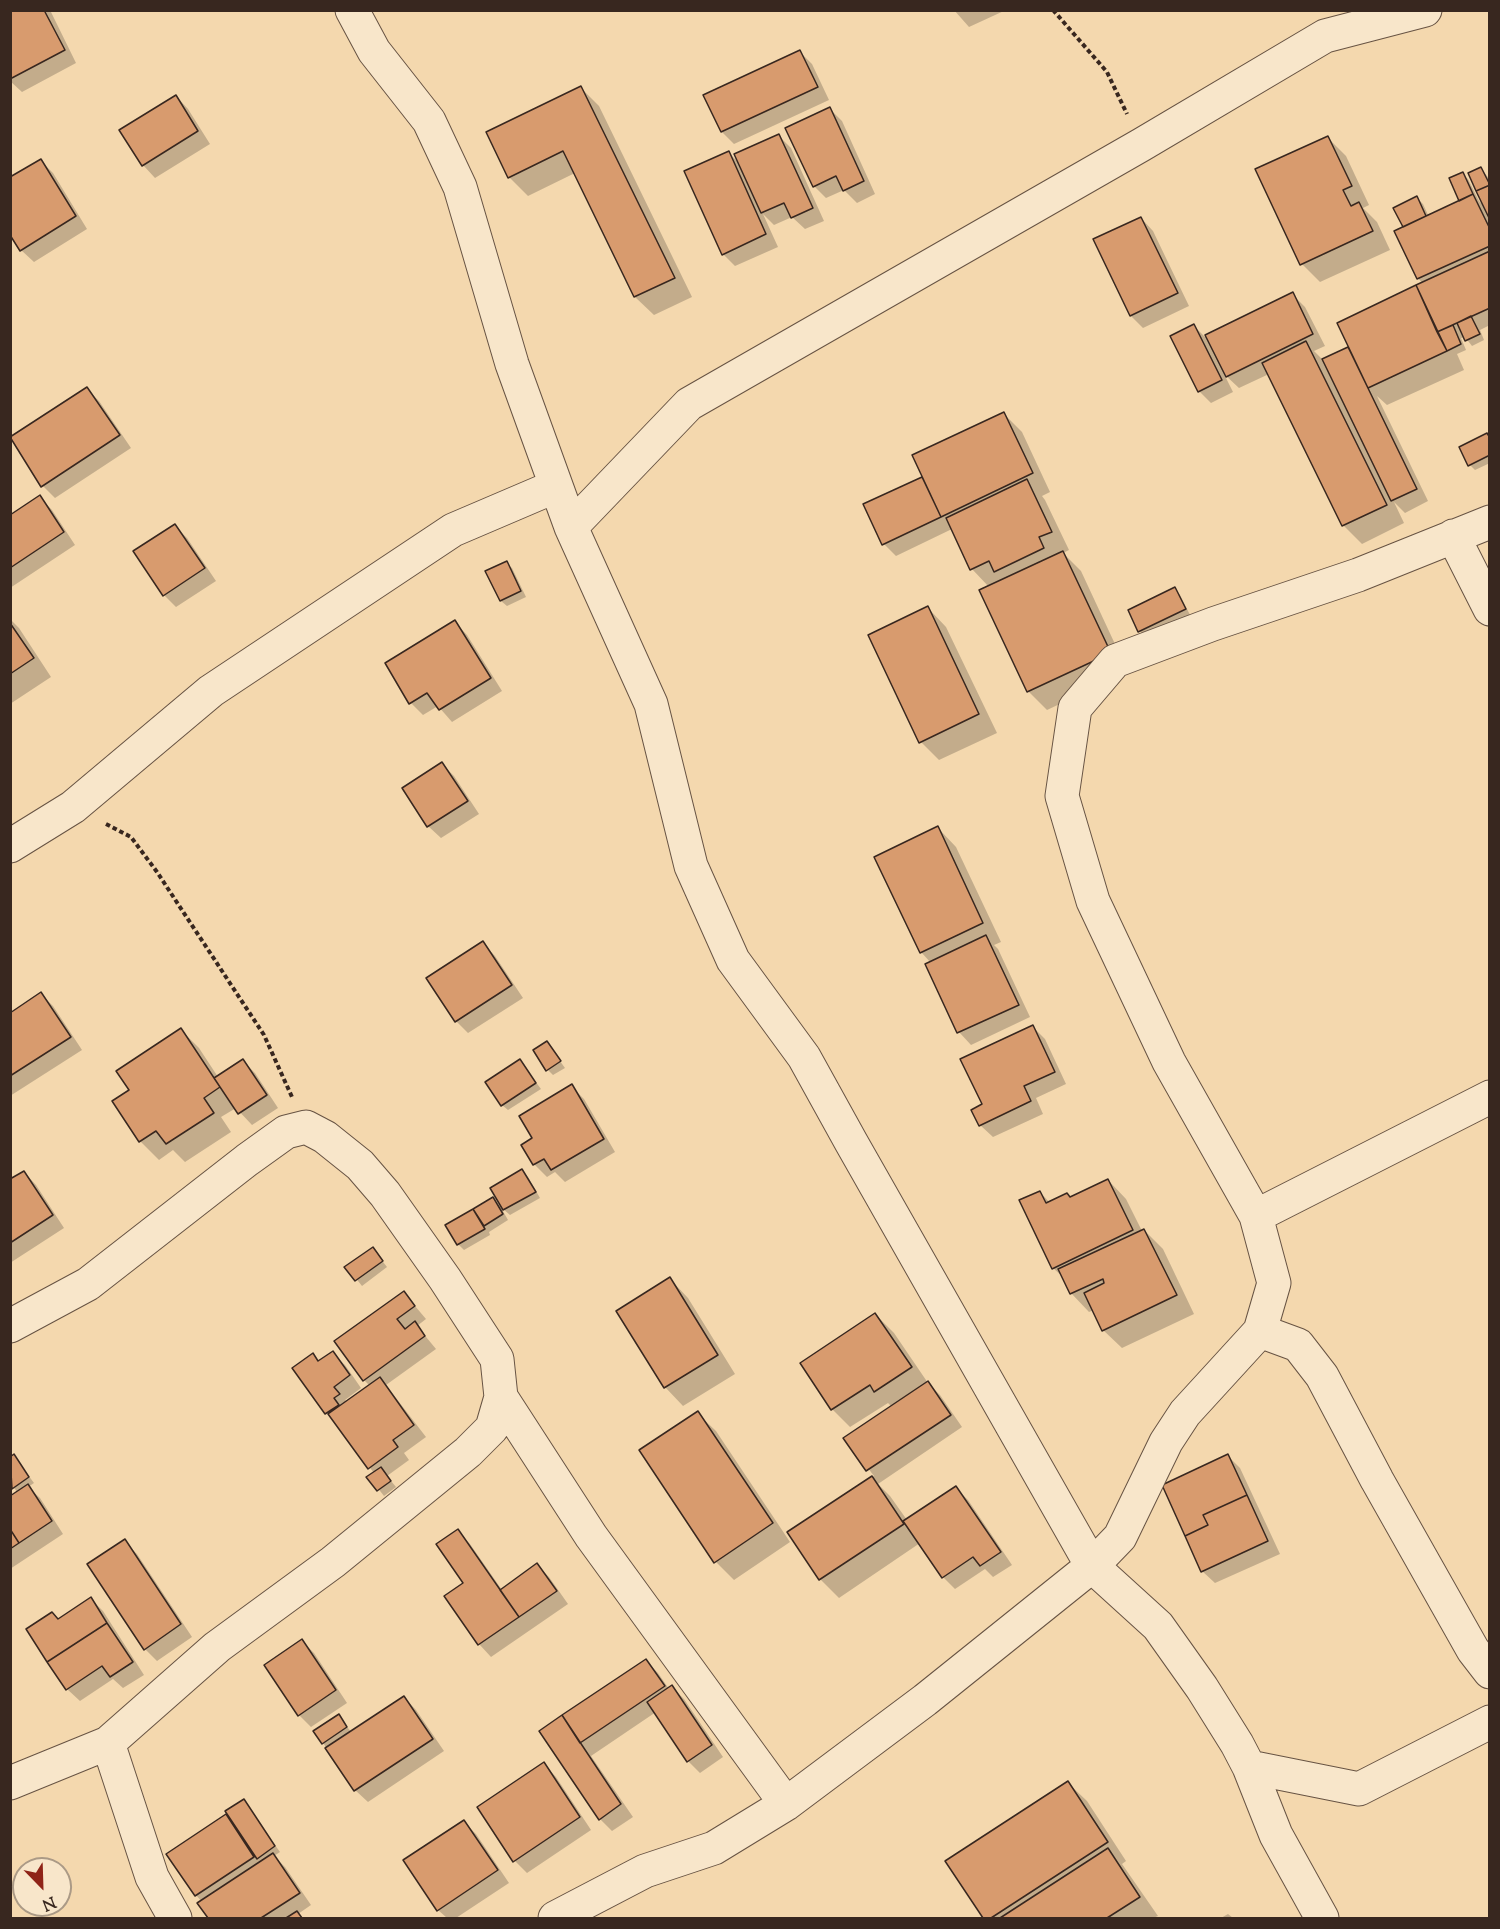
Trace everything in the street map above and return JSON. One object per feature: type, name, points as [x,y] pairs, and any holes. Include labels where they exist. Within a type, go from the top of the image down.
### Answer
[{"type":"street","points":[[352,10],[374,51],[429,122],[460,187],[512,364],[571,527],[651,704],[691,866],[733,960],[804,1057],[1092,1566],[1158,1626],[1202,1688],[1237,1744],[1249,1767],[1276,1835],[1322,1918]]},
{"type":"street","points":[[571,527],[689,404],[1325,36],[1425,10]]},
{"type":"street","points":[[10,846],[73,807],[211,691],[453,530],[556,486]]},
{"type":"street","points":[[555,1918],[645,1871],[714,1848],[786,1804],[925,1700],[1092,1566],[1120,1538],[1166,1442],[1185,1413],[1260,1331],[1274,1283],[1257,1216],[1169,1062],[1093,901],[1062,796],[1076,708],[1115,661],[1213,624],[1358,575],[1490,522]]},
{"type":"street","points":[[1453,536],[1490,609]]},
{"type":"street","points":[[1257,1216],[1490,1097]]},
{"type":"street","points":[[10,1326],[88,1284],[286,1132],[306,1127],[326,1137],[360,1165],[385,1194],[445,1279],[497,1359],[501,1397],[492,1428],[468,1452],[333,1562],[217,1647],[108,1743],[10,1783]]},
{"type":"street","points":[[1260,1331],[1298,1345],[1322,1376],[1377,1480],[1467,1640],[1490,1672]]},
{"type":"street","points":[[501,1397],[591,1536],[786,1804]]},
{"type":"street","points":[[1249,1767],[1359,1789],[1490,1722]]},
{"type":"street","points":[[108,1743],[152,1877],[175,1918]]},
{"type":"path","points":[[1053,10],[1107,72],[1140,145]]},
{"type":"path","points":[[73,807],[131,837],[158,872],[264,1035],[306,1127]]},
{"type":"building","points":[[10,10],[44,10],[65,50],[10,79]]},
{"type":"building","points":[[800,50],[818,87],[721,132],[703,95]]},
{"type":"building","points":[[581,86],[675,278],[634,297],[563,151],[508,178],[486,132]]},
{"type":"building","points":[[176,95],[198,131],[142,166],[119,130]]},
{"type":"building","points":[[830,107],[864,181],[843,191],[836,176],[813,187],[785,128]]},
{"type":"building","points":[[779,134],[813,208],[791,218],[784,203],[761,213],[734,154]]},
{"type":"building","points":[[1328,136],[1352,186],[1343,190],[1351,206],[1359,202],[1373,231],[1300,265],[1255,169]]},
{"type":"building","points":[[729,151],[766,234],[722,255],[684,171]]},
{"type":"building","points":[[41,159],[76,216],[20,251],[10,235],[10,177]]},
{"type":"building","points":[[1481,167],[1490,185],[1476,191],[1468,173]]},
{"type":"building","points":[[1463,172],[1473,194],[1459,201],[1449,178]]},
{"type":"building","points":[[1490,185],[1490,220],[1476,191]]},
{"type":"building","points":[[1473,194],[1490,229],[1490,246],[1417,279],[1394,231]]},
{"type":"building","points":[[1417,196],[1426,216],[1403,227],[1393,208]]},
{"type":"building","points":[[1141,217],[1178,293],[1130,316],[1093,239]]},
{"type":"building","points":[[1490,251],[1490,308],[1437,332],[1416,285]]},
{"type":"building","points":[[1416,285],[1447,351],[1368,388],[1337,323]]},
{"type":"building","points":[[1293,292],[1313,334],[1226,377],[1205,335]]},
{"type":"building","points":[[1471,316],[1480,334],[1465,341],[1457,323]]},
{"type":"building","points":[[1194,324],[1222,380],[1198,392],[1170,336]]},
{"type":"building","points":[[1453,325],[1461,344],[1447,351],[1437,332]]},
{"type":"building","points":[[1306,341],[1387,505],[1342,526],[1262,363]]},
{"type":"building","points":[[1348,347],[1417,489],[1391,501],[1322,359]]},
{"type":"building","points":[[87,387],[120,435],[41,487],[10,437]]},
{"type":"building","points":[[1004,412],[1033,473],[941,517],[912,455]]},
{"type":"building","points":[[1487,433],[1490,438],[1490,455],[1468,466],[1459,447]]},
{"type":"building","points":[[922,477],[941,517],[882,545],[863,504]]},
{"type":"building","points":[[1027,479],[1052,532],[1039,537],[1044,548],[994,572],[989,561],[970,570],[946,518]]},
{"type":"building","points":[[40,495],[64,532],[10,568],[10,515]]},
{"type":"building","points":[[175,524],[205,568],[163,596],[133,551]]},
{"type":"building","points":[[1063,551],[1111,653],[1027,692],[979,590]]},
{"type":"building","points":[[507,561],[521,591],[500,601],[485,571]]},
{"type":"building","points":[[1175,587],[1186,609],[1138,632],[1128,610]]},
{"type":"building","points":[[928,606],[979,714],[919,743],[868,635]]},
{"type":"building","points":[[455,620],[491,678],[439,710],[427,693],[409,704],[385,663]]},
{"type":"building","points":[[10,623],[34,658],[10,674]]},
{"type":"building","points":[[442,762],[468,801],[427,827],[402,788]]},
{"type":"building","points":[[938,826],[983,923],[920,953],[874,857]]},
{"type":"building","points":[[986,935],[1019,1005],[957,1033],[925,964]]},
{"type":"building","points":[[483,941],[512,985],[455,1022],[426,978]]},
{"type":"building","points":[[41,992],[71,1037],[10,1076],[10,1013]]},
{"type":"building","points":[[1033,1025],[1055,1072],[1024,1086],[1031,1101],[979,1126],[971,1110],[982,1104],[960,1059]]},
{"type":"building","points":[[181,1028],[220,1087],[204,1098],[214,1113],[166,1144],[156,1131],[139,1142],[112,1101],[129,1090],[116,1071]]},
{"type":"building","points":[[547,1041],[561,1061],[546,1071],[533,1050]]},
{"type":"building","points":[[243,1059],[267,1095],[238,1114],[214,1078]]},
{"type":"building","points":[[520,1059],[536,1083],[501,1106],[485,1082]]},
{"type":"building","points":[[572,1084],[604,1139],[551,1170],[544,1159],[533,1165],[521,1145],[532,1138],[519,1116]]},
{"type":"building","points":[[522,1169],[536,1192],[503,1210],[490,1188]]},
{"type":"building","points":[[24,1171],[53,1215],[10,1243],[10,1179]]},
{"type":"building","points":[[1108,1179],[1133,1230],[1052,1269],[1019,1200],[1040,1191],[1046,1203],[1067,1193],[1070,1197]]},
{"type":"building","points":[[493,1197],[503,1214],[484,1226],[473,1209]]},
{"type":"building","points":[[473,1209],[485,1229],[457,1245],[445,1225]]},
{"type":"building","points":[[1144,1229],[1177,1295],[1102,1331],[1084,1293],[1104,1283],[1103,1279],[1070,1294],[1058,1269]]},
{"type":"building","points":[[373,1247],[383,1261],[355,1281],[344,1267]]},
{"type":"building","points":[[670,1277],[718,1355],[664,1388],[616,1311]]},
{"type":"building","points":[[404,1291],[415,1306],[397,1319],[405,1329],[415,1321],[425,1336],[363,1381],[334,1341]]},
{"type":"building","points":[[875,1313],[912,1367],[874,1392],[870,1385],[831,1410],[800,1363]]},
{"type":"building","points":[[333,1351],[350,1375],[334,1387],[340,1394],[334,1398],[339,1405],[325,1414],[292,1368],[313,1353],[318,1361]]},
{"type":"building","points":[[380,1377],[414,1425],[393,1440],[398,1447],[368,1469],[328,1414]]},
{"type":"building","points":[[928,1381],[951,1415],[866,1471],[843,1438]]},
{"type":"building","points":[[698,1411],[773,1523],[714,1563],[639,1450]]},
{"type":"building","points":[[14,1454],[29,1477],[12,1489],[10,1457]]},
{"type":"building","points":[[1228,1454],[1247,1495],[1203,1515],[1208,1525],[1185,1536],[1162,1485]]},
{"type":"building","points":[[381,1467],[391,1481],[377,1491],[366,1477]]},
{"type":"building","points":[[872,1476],[904,1524],[819,1580],[787,1532]]},
{"type":"building","points":[[28,1484],[52,1521],[19,1543],[10,1529],[10,1496]]},
{"type":"building","points":[[956,1486],[1001,1552],[980,1566],[973,1557],[942,1578],[903,1521]]},
{"type":"building","points":[[1247,1495],[1268,1541],[1201,1572],[1185,1536],[1208,1525],[1203,1515]]},
{"type":"building","points":[[10,1529],[19,1543],[10,1549]]},
{"type":"building","points":[[458,1529],[519,1617],[478,1645],[444,1596],[463,1583],[436,1544]]},
{"type":"building","points":[[125,1539],[181,1624],[144,1650],[87,1564]]},
{"type":"building","points":[[537,1563],[557,1591],[519,1617],[500,1590]]},
{"type":"building","points":[[91,1597],[107,1623],[47,1662],[26,1629],[52,1612],[58,1619]]},
{"type":"building","points":[[107,1623],[133,1662],[110,1677],[102,1666],[66,1690],[47,1662]]},
{"type":"building","points":[[302,1639],[336,1690],[298,1716],[264,1665]]},
{"type":"building","points":[[646,1659],[665,1686],[580,1743],[562,1715]]},
{"type":"building","points":[[672,1685],[712,1745],[687,1762],[647,1702]]},
{"type":"building","points":[[404,1696],[433,1739],[354,1791],[325,1748]]},
{"type":"building","points":[[339,1714],[347,1727],[322,1744],[313,1731]]},
{"type":"building","points":[[562,1715],[621,1804],[599,1820],[539,1731]]},
{"type":"building","points":[[544,1762],[580,1817],[513,1862],[477,1807]]},
{"type":"building","points":[[1068,1781],[1108,1842],[991,1918],[983,1918],[945,1861]]},
{"type":"building","points":[[244,1799],[275,1846],[257,1859],[225,1811]]},
{"type":"building","points":[[226,1814],[254,1857],[195,1896],[166,1854]]},
{"type":"building","points":[[464,1820],[498,1870],[437,1911],[403,1860]]},
{"type":"building","points":[[1108,1848],[1140,1897],[1107,1918],[1000,1918]]},
{"type":"building","points":[[273,1853],[300,1893],[261,1918],[208,1918],[197,1903]]},
{"type":"building","points":[[297,1911],[302,1918],[286,1918]]}]
